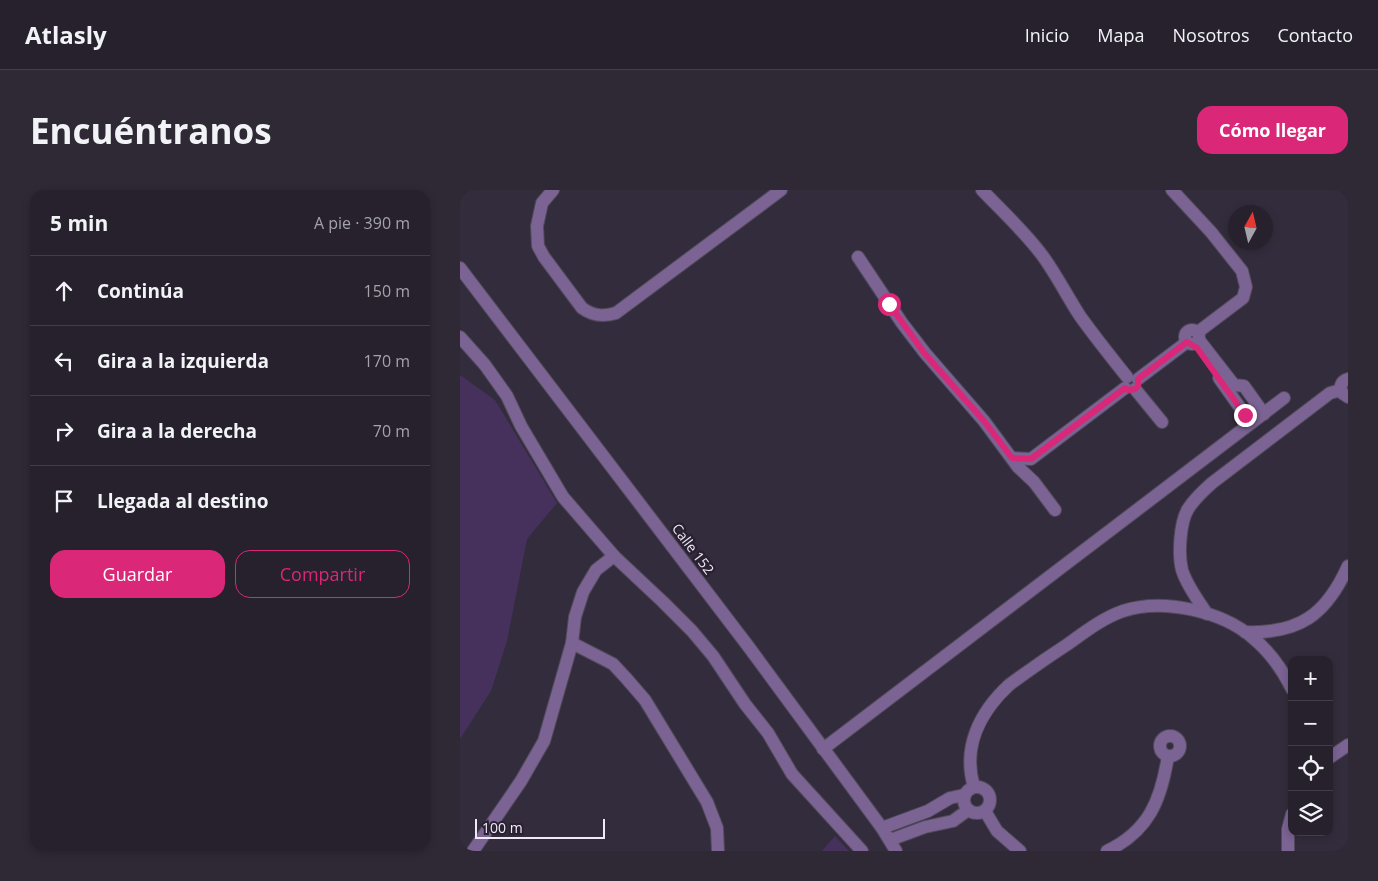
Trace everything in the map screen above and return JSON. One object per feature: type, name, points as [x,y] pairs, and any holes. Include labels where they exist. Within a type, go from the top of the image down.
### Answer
[{"type":"street","points":[[553,190],[542,203],[537,226],[538,246],[582,308],[590,314],[606,316],[616,312],[781,190]]},
{"type":"street","points":[[982,190],[1041,253],[1080,315],[1162,422]]},
{"type":"street","points":[[1012,458],[1031,459],[1131,383],[1194,340],[1243,298],[1246,287],[1242,271],[1211,232],[1172,190]]},
{"type":"street","points":[[858,257],[902,323],[1055,510]]},
{"type":"street","name":"Calle 152","points":[[460,268],[748,646],[882,828],[893,846]]},
{"type":"street","points":[[460,337],[507,396],[563,497],[614,556],[663,602],[713,656],[745,704],[768,733],[792,774],[862,851]]},
{"type":"street","points":[[1194,340],[1234,385],[1244,386],[1264,414]]},
{"type":"street","points":[[1194,340],[1251,423]]},
{"type":"street","points":[[1207,614],[1182,570],[1181,532],[1187,510],[1198,496],[1330,393],[1344,394],[1341,384],[1348,379]]},
{"type":"street","points":[[823,748],[1284,398]]},
{"type":"street","points":[[1028,477],[1031,459]]},
{"type":"street","points":[[473,851],[521,781],[544,741],[572,643],[575,617],[583,592],[596,570],[614,556]]},
{"type":"street","points":[[1244,632],[1274,632],[1303,621],[1318,611],[1331,598],[1348,566]]},
{"type":"street","points":[[1175,607],[1185,600],[1188,582]]},
{"type":"street","points":[[882,828],[928,812],[950,798],[969,791],[984,789],[989,795],[990,804],[985,811],[976,814],[968,810],[964,803],[969,791],[970,750],[974,735],[987,708],[996,696],[1009,685],[1100,621],[1124,610],[1144,607],[1175,607],[1199,610],[1231,624],[1253,637],[1271,657],[1288,682]]},
{"type":"street","points":[[1271,657],[1269,648],[1274,632]]},
{"type":"street","points":[[572,643],[613,664],[645,700],[707,802],[717,828],[718,851]]},
{"type":"street","points":[[1107,851],[1133,835],[1145,822],[1155,805],[1162,786],[1168,756]]},
{"type":"street","points":[[893,846],[925,827],[953,820],[968,810]]},
{"type":"street","points":[[985,811],[997,831],[1020,851]]},
{"type":"street","points":[[1288,836],[1288,851]]},
{"type":"shaded area","points":[[460,375],[495,400],[557,503],[527,539],[507,641],[491,691],[460,739]]},
{"type":"shaded area","points":[[835,836],[848,850],[849,851],[822,851]]},
{"type":"route","points":[[889,304],[925,354],[984,421],[1012,458],[1031,459],[1125,388],[1132,391],[1135,389],[1139,383],[1138,379],[1187,342],[1194,344],[1245,415]]}]
